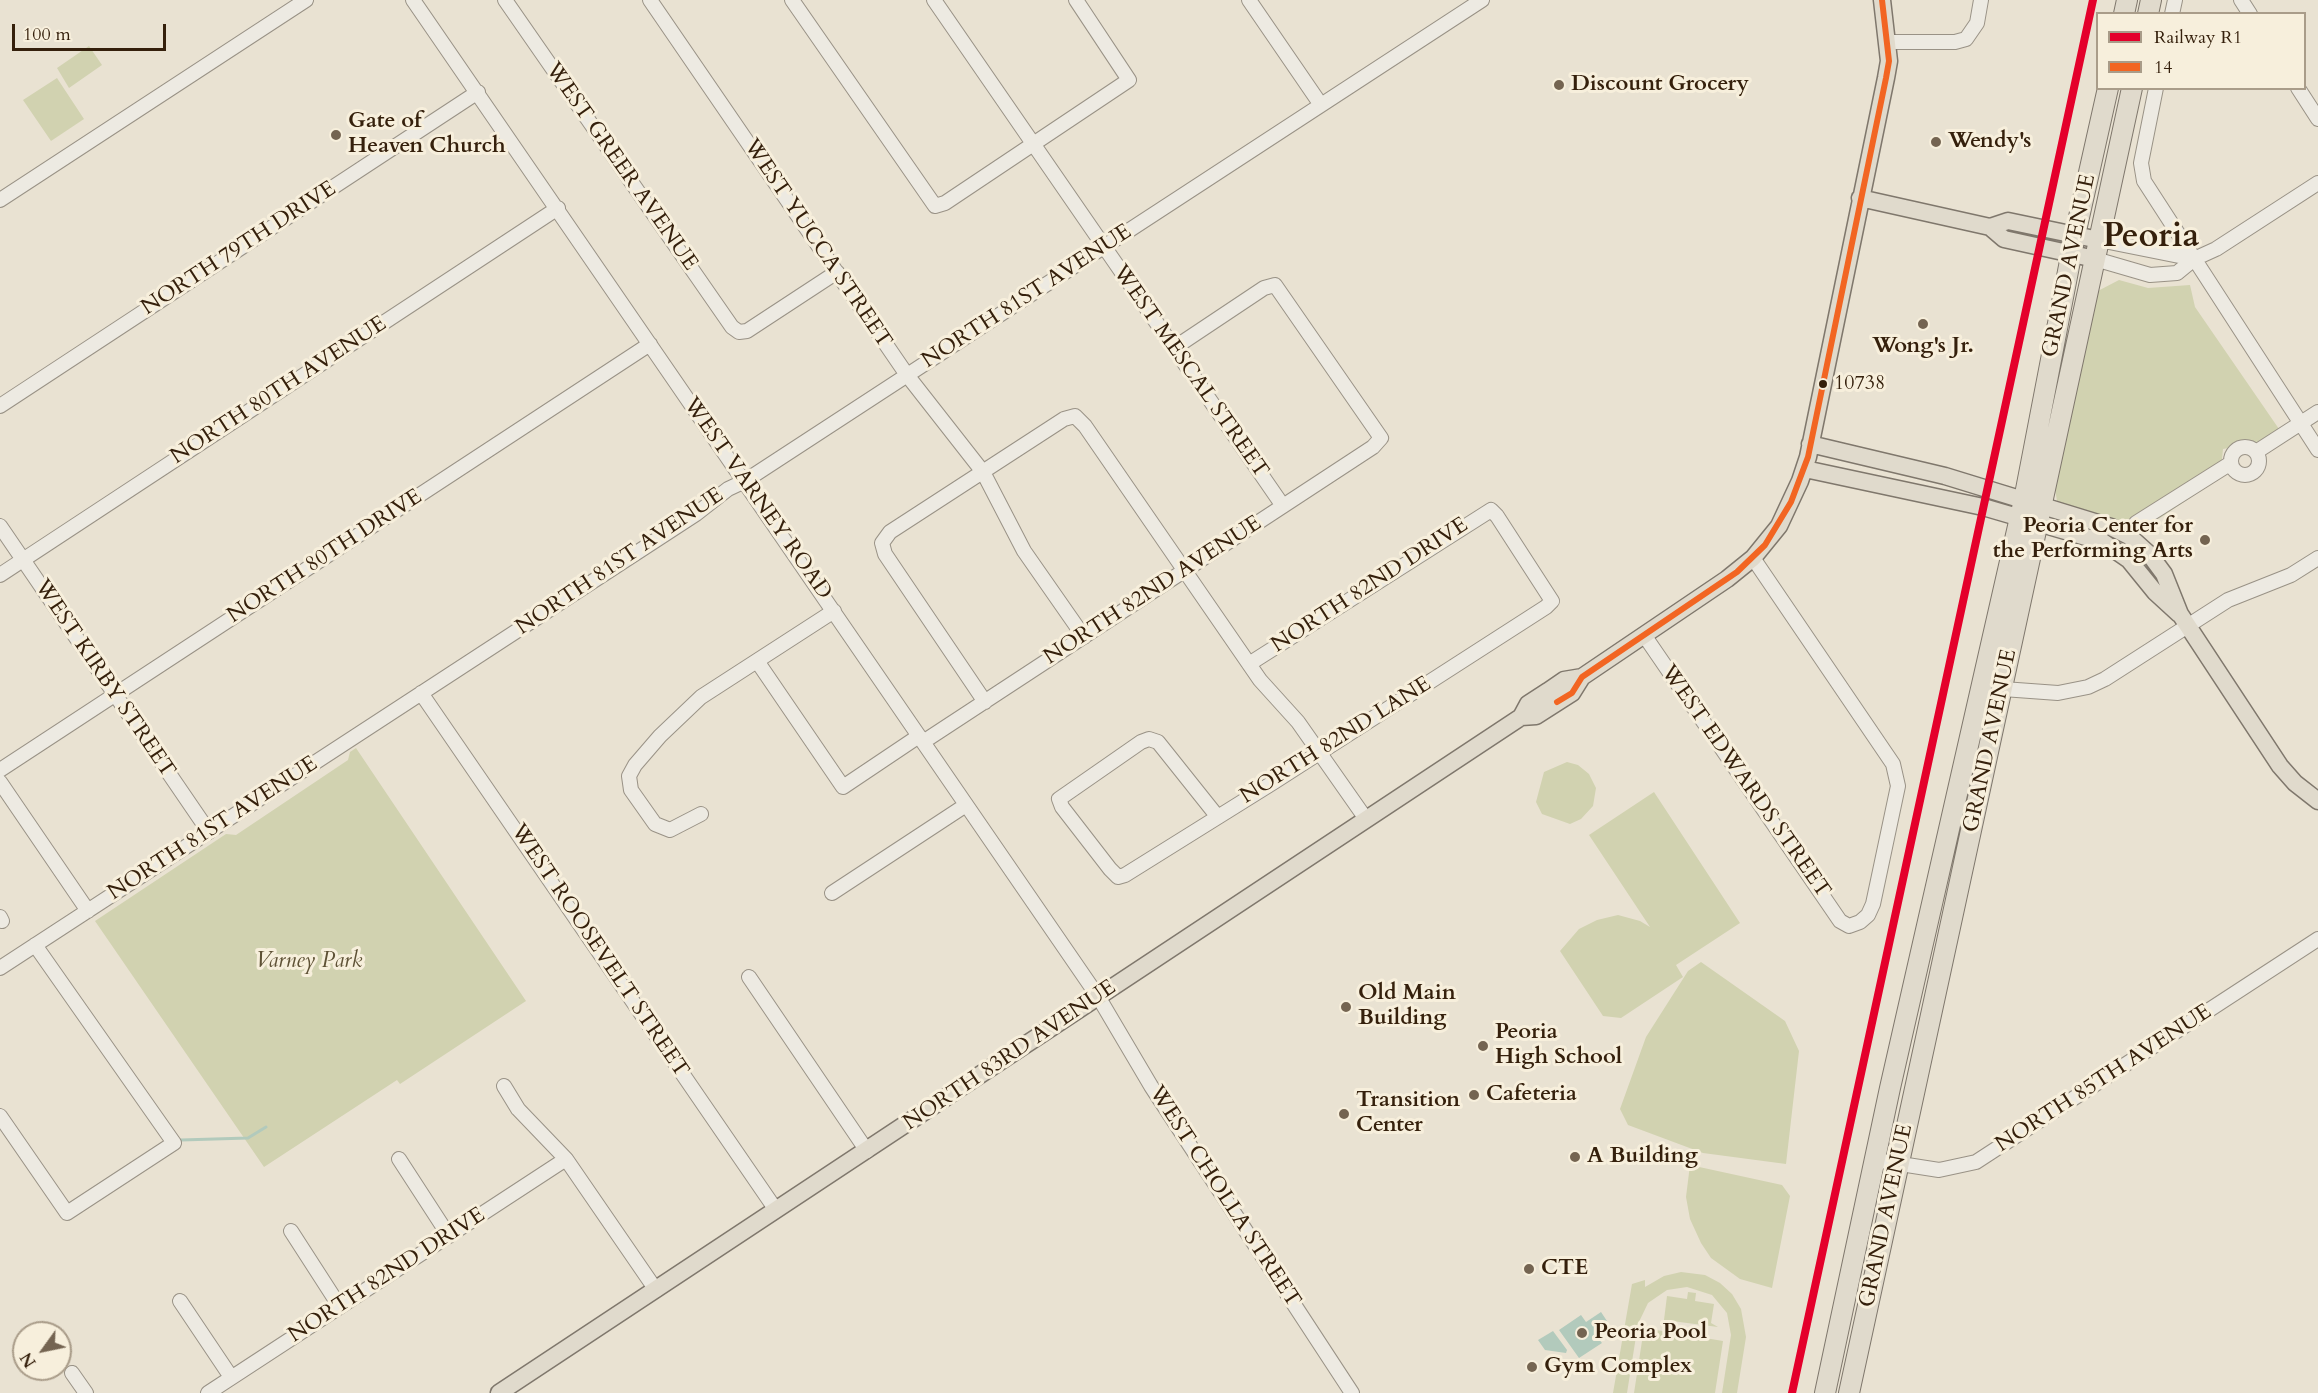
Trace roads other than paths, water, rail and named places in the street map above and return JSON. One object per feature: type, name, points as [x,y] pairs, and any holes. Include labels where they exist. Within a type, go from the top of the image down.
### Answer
[{"type":"highway","name":"GRAND AVENUE","points":[[1850,1389],[2003,689],[2073,244],[2108,90]]},
{"type":"highway","name":"GRAND AVENUE","points":[[1827,1385],[1949,824],[2097,249],[2132,90]]},
{"type":"highway","points":[[1949,824],[1973,828]]},
{"type":"highway","points":[[1827,1385],[1850,1389]]},
{"type":"main road","name":"NORTH 83RD AVENUE","points":[[499,1393],[1521,717],[1536,716],[1572,693],[1582,677],[1727,579],[1753,558],[1779,526],[1808,456],[1889,61],[1882,0]]},
{"type":"main road","points":[[1860,198],[1990,227],[2008,220],[2073,244],[2097,249]]},
{"type":"main road","points":[[1808,456],[1945,476],[2103,542],[2118,550],[2143,575],[2155,592],[2184,620]]},
{"type":"main road","points":[[1808,456],[1972,504],[2111,526],[2130,536],[2150,555],[2169,582],[2184,620],[2284,771],[2318,801]]},
{"type":"street","points":[[2,195],[306,0]]},
{"type":"street","name":"WEST VARNEY ROAD","points":[[413,0],[1099,998]]},
{"type":"street","name":"WEST GREER AVENUE","points":[[506,0],[726,317],[739,332],[747,331],[837,272]]},
{"type":"street","name":"WEST YUCCA STREET","points":[[650,0],[907,375],[983,472],[1024,551],[1084,637]]},
{"type":"street","points":[[792,0],[935,206],[945,203],[1128,80],[1076,0]]},
{"type":"street","name":"WEST MESCAL STREET","points":[[934,0],[1283,506]]},
{"type":"street","points":[[1250,0],[1321,105]]},
{"type":"street","name":"NORTH 81ST AVENUE","points":[[0,968],[696,514],[728,489],[745,481],[1482,0]]},
{"type":"street","points":[[1888,42],[1955,42],[1966,39],[1974,29],[1981,0]]},
{"type":"street","points":[[2156,90],[2141,163],[2141,172],[2148,189],[2318,450]]},
{"type":"street","points":[[2299,90],[2318,119]]},
{"type":"street","name":"NORTH 79TH DRIVE","points":[[0,406],[478,92]]},
{"type":"street","points":[[2097,249],[2150,275],[2162,276],[2177,273],[2194,259],[2216,249],[2318,183]]},
{"type":"street","name":"NORTH 80TH AVENUE","points":[[0,575],[558,208]]},
{"type":"street","points":[[2097,249],[2194,259]]},
{"type":"street","name":"NORTH 82ND AVENUE","points":[[757,661],[843,787],[985,702],[1373,447],[1381,438],[1275,285],[1264,288],[1174,348]]},
{"type":"street","name":"NORTH 80TH DRIVE","points":[[0,770],[650,344]]},
{"type":"street","points":[[2256,452],[2318,412]]},
{"type":"street","points":[[985,702],[885,554],[882,543],[890,532],[1064,419],[1075,416],[1085,426],[1249,664],[1321,752],[1366,819]]},
{"type":"street","points":[[2248,447],[2256,452],[2258,465],[2248,474],[2240,474],[2231,463],[2232,454],[2239,448],[2248,447]]},
{"type":"street","points":[[2130,536],[2136,523],[2231,463]]},
{"type":"street","name":"NORTH 82ND DRIVE","points":[[1249,664],[1491,510],[1552,601]]},
{"type":"street","name":"WEST KIRBY STREET","points":[[0,526],[208,832]]},
{"type":"street","name":"WEST EDWARDS STREET","points":[[1644,635],[1840,921],[1849,926],[1868,915],[1873,904],[1898,786],[1893,764],[1753,558]]},
{"type":"street","points":[[2003,689],[2058,693],[2088,687],[2105,679],[2184,620],[2283,579],[2318,558]]},
{"type":"street","name":"NORTH 82ND LANE","points":[[1217,816],[1158,742],[1149,739],[1059,799],[1062,807],[1118,877],[1125,875],[1321,752],[1552,601]]},
{"type":"street","points":[[700,814],[670,830],[662,828],[648,817],[631,790],[629,777],[642,754],[689,707],[834,610]]},
{"type":"street","name":"WEST ROOSEVELT STREET","points":[[421,693],[776,1210]]},
{"type":"street","points":[[0,782],[88,911]]},
{"type":"street","points":[[832,894],[966,805]]},
{"type":"street","name":"NORTH 85TH AVENUE","points":[[1875,1160],[1949,1170],[1985,1158],[2318,939]]},
{"type":"street","points":[[0,1116],[67,1213],[174,1143],[35,945]]},
{"type":"street","points":[[749,977],[867,1151]]},
{"type":"street","name":"WEST CHOLLA STREET","points":[[1099,998],[1151,1086],[1352,1393]]},
{"type":"street","points":[[504,1086],[518,1109],[566,1159],[656,1290]]},
{"type":"street","points":[[399,1159],[449,1236]]},
{"type":"street","name":"NORTH 82ND DRIVE","points":[[208,1393],[566,1159]]},
{"type":"street","points":[[291,1231],[340,1307]]},
{"type":"street","points":[[180,1301],[231,1377]]},
{"type":"street","points":[[72,1373],[86,1393]]},
{"type":"waterway","points":[[181,1140],[248,1138],[266,1127]]},
{"type":"rail line","name":"R1","points":[[1792,1393],[2093,0]]},
{"type":"place","name":"Discount Grocery","points":[[1559,85]]},
{"type":"place","name":"Gate of Heaven Church","points":[[336,135]]},
{"type":"place","name":"Wendy's","points":[[1936,142]]},
{"type":"place","name":"Wong's Jr.","points":[[1923,324]]},
{"type":"place","name":"10738","points":[[1823,384]]},
{"type":"place","name":"Peoria Center for the Performing Arts","points":[[2205,540]]},
{"type":"place","name":"Old Main Building","points":[[1346,1007]]},
{"type":"place","name":"Peoria High School","points":[[1483,1046]]},
{"type":"place","name":"Cafeteria","points":[[1474,1095]]},
{"type":"place","name":"Transition Center","points":[[1344,1114]]},
{"type":"place","name":"A Building","points":[[1575,1157]]},
{"type":"place","name":"CTE","points":[[1529,1269]]},
{"type":"place","name":"Peoria Pool","points":[[1582,1333]]},
{"type":"place","name":"Gym Complex","points":[[1532,1367]]},
{"type":"district","name":"Peoria","points":[[2151,238]]},
{"type":"park label","name":"Varney Park","points":[[309,962]]}]
